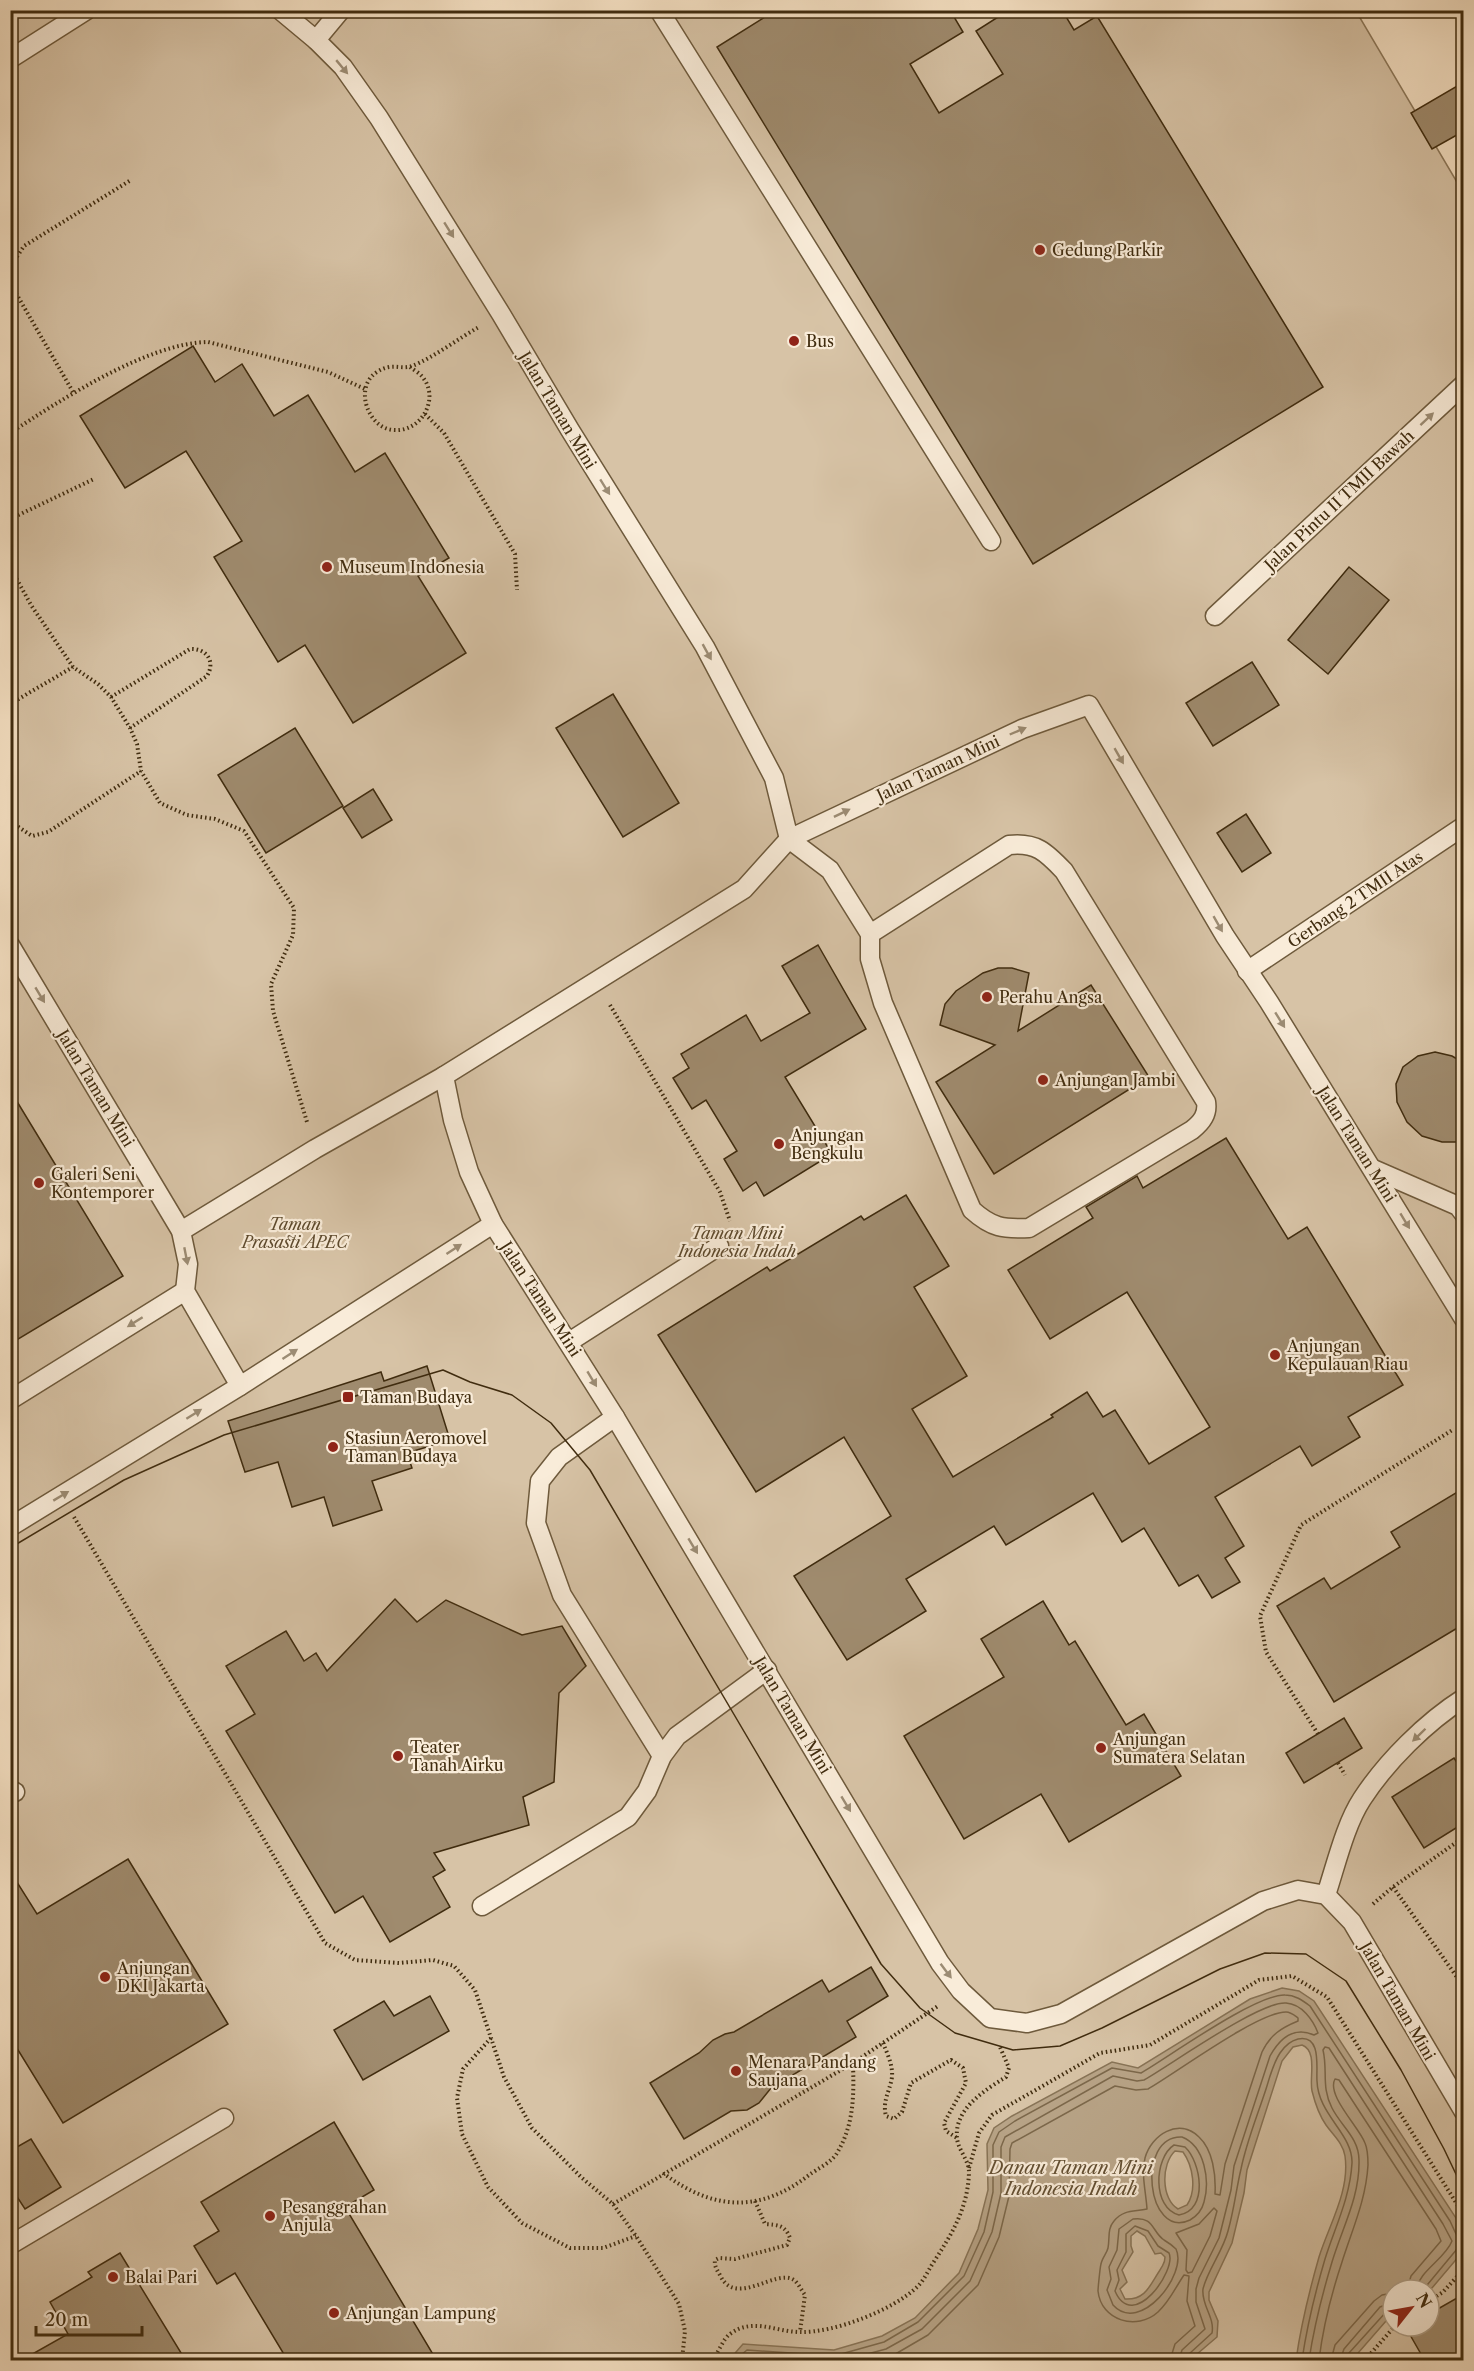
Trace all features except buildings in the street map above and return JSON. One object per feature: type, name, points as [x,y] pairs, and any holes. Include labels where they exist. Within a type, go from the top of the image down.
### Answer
[{"type":"lane","points":[[10,59],[87,10]]},
{"type":"lane","name":"Jalan Taman Mini","points":[[280,10],[316,39],[343,67],[379,118],[501,314],[705,647],[774,778],[789,838]]},
{"type":"lane","points":[[316,39],[341,10]]},
{"type":"lane","points":[[659,10],[991,541]]},
{"type":"lane","name":"Jalan Pintu II TMII Bawah","points":[[1215,616],[1464,384]]},
{"type":"lane","name":"Jalan Taman Mini","points":[[181,1232],[315,1149],[444,1076],[744,889],[789,838],[1022,729],[1089,705],[1247,971],[1269,1002],[1464,1319]]},
{"type":"lane","name":"Gerbang 2 TMII Atas","points":[[1247,971],[1464,826]]},
{"type":"lane","points":[[789,838],[830,870],[870,934],[870,959],[883,1002],[972,1210],[986,1222],[998,1227],[1029,1228],[1192,1131],[1200,1124],[1207,1109],[1206,1102],[1064,871],[1048,854],[1023,843],[1009,845],[870,934]]},
{"type":"lane","name":"Jalan Taman Mini","points":[[10,945],[181,1232],[188,1264],[185,1291]]},
{"type":"lane","name":"Jalan Taman Mini","points":[[444,1076],[453,1120],[469,1172],[493,1224],[615,1417],[940,1963],[961,1991],[990,2018]]},
{"type":"lane","points":[[1373,1169],[1462,1208]]},
{"type":"lane","points":[[10,1527],[240,1386],[493,1224]]},
{"type":"lane","points":[[569,1342],[719,1246]]},
{"type":"lane","points":[[10,1400],[185,1291],[240,1386]]},
{"type":"lane","points":[[615,1417],[559,1457],[540,1480],[536,1523],[562,1595],[662,1756]]},
{"type":"lane","points":[[482,1906],[628,1817],[647,1791],[662,1756],[677,1736],[767,1670]]},
{"type":"lane","points":[[990,2018],[1027,2023],[1061,2014],[1263,1900],[1298,1890],[1326,1895],[1345,1837],[1361,1800],[1391,1761],[1444,1710],[1464,1698]]},
{"type":"lane","name":"Jalan Taman Mini","points":[[1326,1895],[1352,1922],[1464,2112]]},
{"type":"lane","points":[[10,2245],[224,2118]]},
{"type":"path","points":[[73,392],[13,288],[12,264],[24,246],[131,180]]},
{"type":"path","points":[[410,367],[501,314]]},
{"type":"path","points":[[10,433],[73,392],[152,355],[188,342],[208,342],[328,372],[365,389]]},
{"type":"path","points":[[391,365],[410,367],[424,378],[430,396],[425,414],[412,427],[394,430],[377,423],[366,408],[365,389],[374,373],[391,365]]},
{"type":"path","points":[[425,414],[444,433],[515,554],[517,590]]},
{"type":"path","points":[[10,519],[94,479]]},
{"type":"path","points":[[10,567],[31,605],[73,667],[98,684],[111,697],[130,728],[137,744],[141,771],[160,803],[187,815],[215,819],[244,831],[294,908],[293,934],[271,984],[273,1011],[315,1149]]},
{"type":"path","points":[[111,697],[190,648],[198,648],[205,652],[211,661],[211,669],[207,676],[130,728]]},
{"type":"path","points":[[10,704],[73,667]]},
{"type":"path","points":[[10,816],[17,826],[32,836],[48,832],[141,771]]},
{"type":"path","points":[[596,981],[720,1192],[731,1224],[719,1246]]},
{"type":"path","points":[[1318,1734],[1266,1652],[1260,1617],[1301,1525],[1454,1429]]},
{"type":"path","points":[[62,1496],[325,1942],[355,1960],[399,1963],[433,1960],[454,1966],[475,1990],[504,2077],[532,2128],[582,2178],[613,2204],[679,2304],[685,2331],[682,2361]]},
{"type":"path","points":[[1352,1922],[1393,1887],[1464,1837]]},
{"type":"path","points":[[1393,1887],[1464,1987]]},
{"type":"path","points":[[713,2361],[729,2334],[754,2324],[800,2332],[838,2327],[892,2304],[918,2286],[952,2233],[967,2199],[969,2168],[979,2133],[993,2115],[1100,2053],[1150,2045],[1259,1980],[1292,1976],[1327,1997],[1464,2218]]},
{"type":"path","points":[[613,2204],[853,2063],[961,1991]]},
{"type":"path","points":[[969,2168],[957,2138],[960,2123],[968,2106],[984,2090],[1006,2077],[1009,2068],[990,2018]]},
{"type":"path","points":[[492,2037],[463,2069],[457,2098],[462,2134],[488,2187],[522,2223],[570,2248],[603,2248],[636,2236]]},
{"type":"path","points":[[883,2043],[892,2077],[884,2107],[886,2116],[894,2118],[902,2112],[911,2083],[951,2060],[963,2068],[966,2083],[944,2123],[946,2131],[957,2138]]},
{"type":"path","points":[[663,2174],[700,2197],[728,2203],[755,2201],[793,2188],[836,2155],[848,2128],[854,2102],[853,2063]]},
{"type":"path","points":[[755,2201],[765,2223],[779,2225],[786,2229],[790,2238],[787,2245],[735,2259],[719,2258],[715,2260],[714,2265],[723,2282],[730,2287],[742,2289],[786,2278],[793,2280],[805,2295],[800,2332]]},
{"type":"path","points":[[1441,2293],[1464,2269]]},
{"type":"path","points":[[1365,2361],[1385,2338]]},
{"type":"green space","name":"Taman Mini Indonesia Indah","points":[[11,11],[1356,11],[1464,194],[1463,2360],[11,2360]]},
{"type":"water","name":"Danau Taman Mini Indonesia Indah","points":[[1282,1988],[1299,1991],[1314,2001],[1456,2218],[1463,2237],[1460,2255],[1440,2278],[1381,2278],[1381,2327],[1352,2360],[1296,2360],[1312,2283],[1342,2195],[1346,2169],[1342,2147],[1319,2113],[1311,2086],[1310,2053],[1302,2045],[1293,2047],[1282,2061],[1247,2170],[1232,2243],[1209,2292],[1209,2300],[1218,2321],[1217,2337],[1190,2360],[729,2360],[743,2344],[834,2350],[882,2336],[915,2318],[959,2273],[978,2229],[988,2190],[987,2144],[994,2128],[1112,2062],[1138,2068],[1250,1999]],"holes":[[[1175,2151],[1183,2152],[1189,2164],[1193,2185],[1187,2205],[1178,2209],[1168,2198],[1165,2172],[1170,2157]],[[1137,2231],[1145,2236],[1155,2254],[1161,2253],[1165,2261],[1143,2294],[1132,2299],[1125,2299],[1120,2289],[1127,2282],[1122,2270],[1133,2252],[1131,2236]]]},
{"type":"tram line","points":[[10,1548],[124,1480],[224,1435],[443,1370],[470,1382],[512,1395],[551,1423],[590,1470],[881,1964],[920,2008],[955,2033],[1013,2050],[1060,2046],[1102,2028],[1220,1969],[1265,1953],[1306,1954],[1346,1981],[1401,2070],[1464,2191]]},
{"type":"place","name":"Gedung Parkir","points":[[1040,250]]},
{"type":"place","name":"Bus","points":[[794,341]]},
{"type":"place","name":"Museum Indonesia","points":[[327,567]]},
{"type":"place","name":"Perahu Angsa","points":[[987,997]]},
{"type":"place","name":"Anjungan Jambi","points":[[1043,1080]]},
{"type":"place","name":"Anjungan Bengkulu","points":[[779,1144]]},
{"type":"place","name":"Galeri Seni Kontemporer","points":[[39,1183]]},
{"type":"place","name":"Anjungan Kepulauan Riau","points":[[1275,1355]]},
{"type":"place","name":"Taman Budaya","points":[[348,1397]]},
{"type":"place","name":"Stasiun Aeromovel Taman Budaya","points":[[333,1447]]},
{"type":"place","name":"Anjungan Sumatera Selatan","points":[[1101,1748]]},
{"type":"place","name":"Teater Tanah Airku","points":[[398,1756]]},
{"type":"place","name":"Anjungan DKI Jakarta","points":[[105,1977]]},
{"type":"place","name":"Menara Pandang Saujana","points":[[736,2071]]},
{"type":"place","name":"Pesanggrahan Anjula","points":[[270,2216]]},
{"type":"place","name":"Balai Pari","points":[[113,2277]]},
{"type":"place","name":"Anjungan Lampung","points":[[334,2313]]},
{"type":"park label","name":"Taman Prasasti APEC","points":[[295,1233]]}]
